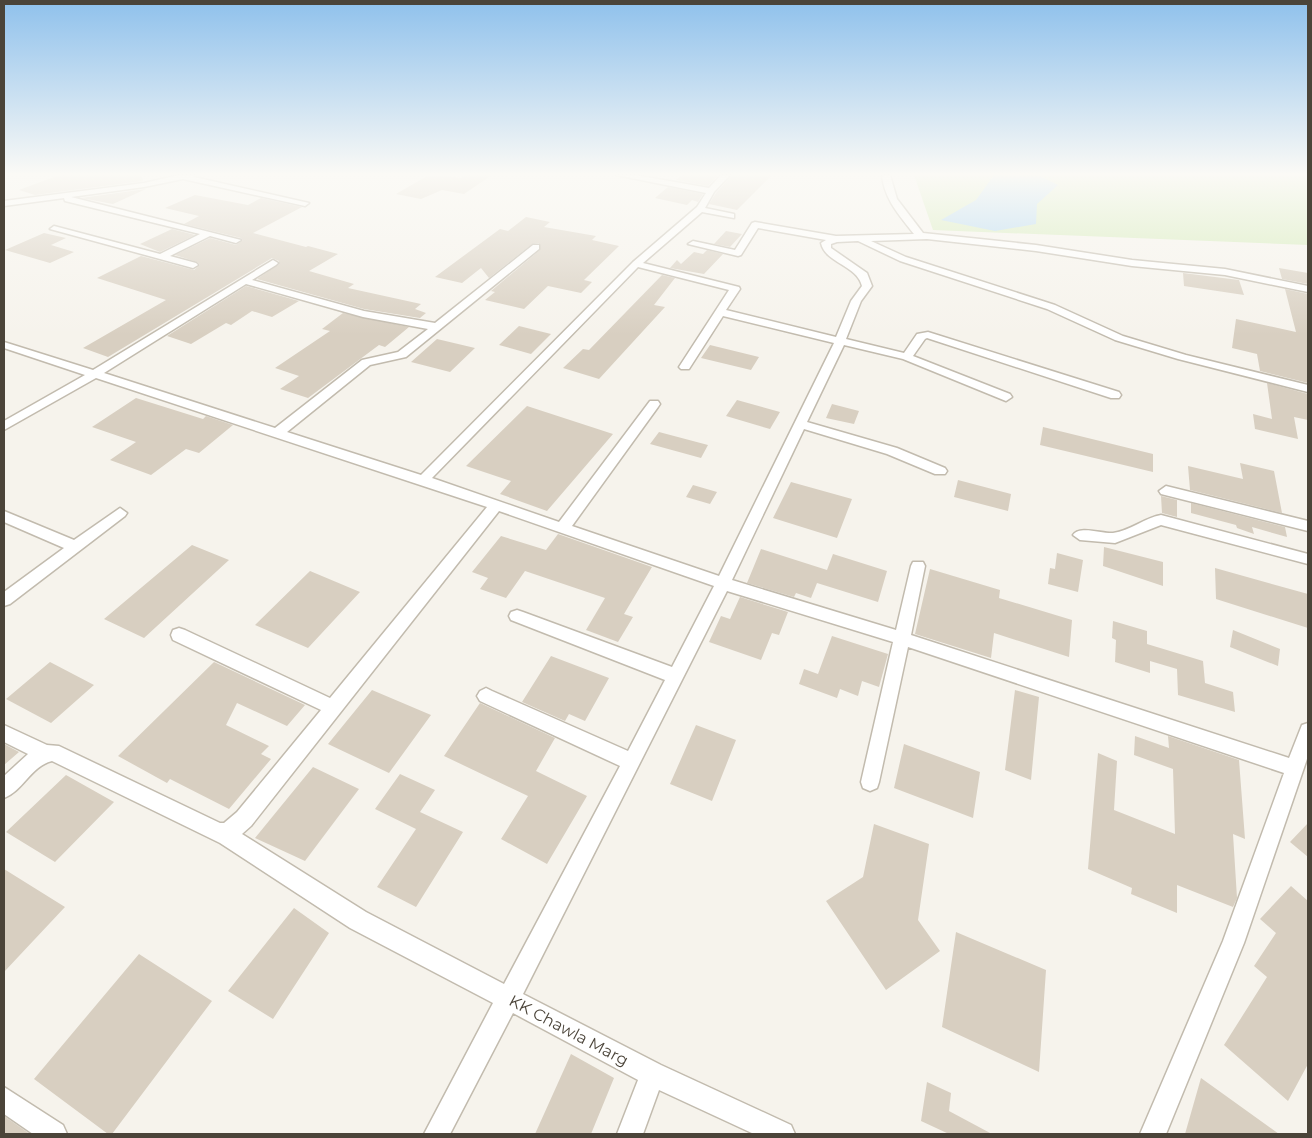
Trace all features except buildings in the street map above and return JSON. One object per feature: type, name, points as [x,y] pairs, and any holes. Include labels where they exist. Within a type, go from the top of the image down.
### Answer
[{"type":"street","points":[[183,228],[236,240]]},
{"type":"street","points":[[423,480],[636,264],[678,228]]},
{"type":"street","points":[[693,244],[738,253],[753,228]]},
{"type":"street","points":[[773,228],[836,239],[862,240],[920,235],[1036,248],[1132,263],[1225,272],[1308,289]]},
{"type":"street","points":[[915,228],[920,235]]},
{"type":"street","points":[[54,229],[193,265]]},
{"type":"street","points":[[161,257],[207,234]]},
{"type":"street","points":[[437,1134],[510,998],[632,762],[722,583],[840,341],[856,301],[867,282],[860,272],[826,248],[826,243],[836,239]]},
{"type":"street","points":[[862,240],[903,260],[1051,307],[1119,338],[1182,357],[1308,388]]},
{"type":"street","points":[[277,433],[366,362],[402,356],[536,247]]},
{"type":"street","points":[[4,426],[93,375],[273,263]]},
{"type":"street","points":[[636,264],[734,288],[735,291],[685,367]]},
{"type":"street","points":[[245,281],[363,314],[437,327]]},
{"type":"street","points":[[720,312],[908,358],[1006,397]]},
{"type":"street","points":[[908,358],[921,336],[928,335],[1115,395]]},
{"type":"street","points":[[4,346],[423,480],[722,583],[901,638],[1294,768]]},
{"type":"street","points":[[563,527],[654,404]]},
{"type":"street","points":[[798,424],[886,449],[940,471]]},
{"type":"street","points":[[1166,491],[1308,526]]},
{"type":"street","points":[[224,834],[240,824],[496,506]]},
{"type":"street","points":[[4,600],[120,513]]},
{"type":"street","points":[[4,516],[76,546]]},
{"type":"street","points":[[1080,535],[1112,538],[1121,536],[1153,521],[1161,520],[1308,559]]},
{"type":"street","points":[[870,782],[918,566]]},
{"type":"street","points":[[517,616],[674,676]]},
{"type":"street","points":[[179,635],[332,708]]},
{"type":"street","points":[[486,696],[632,762]]},
{"type":"street","name":"KK Chawla Marg","points":[[4,733],[46,753],[53,752],[224,834],[358,920],[652,1074],[782,1134]]},
{"type":"street","points":[[1153,1134],[1233,943],[1307,735]]},
{"type":"street","points":[[4,789],[46,753]]},
{"type":"street","points":[[630,1134],[652,1074]]},
{"type":"street","points":[[4,1099],[54,1134]]},
{"type":"green space","points":[[932,228],[1308,228],[1308,245],[933,230]]},
{"type":"water","points":[[981,228],[1012,228],[995,231]]}]
